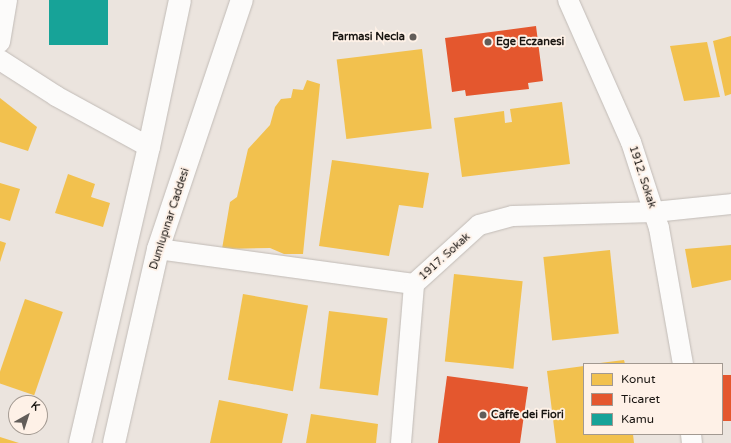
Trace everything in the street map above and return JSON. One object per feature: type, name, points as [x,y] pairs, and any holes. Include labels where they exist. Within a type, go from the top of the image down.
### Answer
[{"type":"street","points":[[0,42],[7,0]]},
{"type":"street","points":[[80,443],[149,147],[180,0]]},
{"type":"street","name":"Dumlupınar Caddesi","points":[[114,443],[158,249],[242,0]]},
{"type":"street","name":"1912. Sokak","points":[[568,0],[631,142],[654,212],[659,228],[683,363]]},
{"type":"street","points":[[0,60],[56,96],[149,147]]},
{"type":"street","name":"1917. Sokak","points":[[158,249],[414,284],[479,225],[513,216],[654,212],[731,204]]},
{"type":"street","points":[[401,443],[414,284]]},
{"type":"building: Konut","points":[[731,36],[731,94],[725,96],[713,41]]},
{"type":"building: Konut","points":[[707,42],[720,97],[684,101],[670,46]]},
{"type":"building: Konut","points":[[422,49],[432,128],[346,139],[337,59]]},
{"type":"building: Konut","points":[[307,80],[320,84],[303,254],[284,254],[270,248],[222,249],[230,202],[237,197],[248,149],[270,125],[275,107],[281,99],[291,98],[293,89],[303,90]]},
{"type":"building: Konut","points":[[0,98],[37,127],[28,151],[0,142]]},
{"type":"building: Konut","points":[[562,102],[570,164],[462,177],[454,118],[504,111],[505,123],[512,122],[510,109]]},
{"type":"building: Konut","points":[[332,160],[429,173],[423,208],[399,205],[389,256],[319,246]]},
{"type":"building: Konut","points":[[68,174],[95,184],[91,197],[110,203],[103,227],[55,213]]},
{"type":"building: Konut","points":[[0,183],[20,189],[10,221],[0,218]]},
{"type":"building: Konut","points":[[0,241],[6,243],[0,262]]},
{"type":"building: Konut","points":[[731,245],[731,280],[692,288],[685,249]]},
{"type":"building: Konut","points":[[610,250],[619,334],[552,341],[543,257]]},
{"type":"building: Konut","points":[[454,274],[523,281],[513,369],[445,362]]},
{"type":"building: Konut","points":[[243,294],[308,305],[293,391],[228,380]]},
{"type":"building: Konut","points":[[25,299],[63,312],[34,395],[0,383],[0,372]]},
{"type":"building: Konut","points":[[329,311],[388,318],[378,396],[319,388]]},
{"type":"building: Konut","points":[[624,360],[625,363],[600,363]]},
{"type":"building: Konut","points":[[583,366],[583,435],[633,435],[634,443],[556,443],[547,371]]},
{"type":"building: Konut","points":[[219,400],[288,414],[282,443],[210,443]]},
{"type":"building: Konut","points":[[311,414],[378,424],[376,443],[306,443]]},
{"type":"building: Konut","points":[[0,437],[19,443],[0,443]]},
{"type":"building: Ticaret","points":[[536,26],[543,81],[528,83],[529,89],[466,96],[465,90],[452,92],[445,38]]},
{"type":"building: Ticaret","points":[[723,375],[731,375],[731,421],[723,421]]},
{"type":"building: Ticaret","name":"Caffe dei Fiori","points":[[447,376],[528,387],[520,443],[438,443]]},
{"type":"building: Kamu","points":[[49,0],[108,0],[108,45],[49,45]]},
{"type":"place","name":"Farmasi Necla","points":[[413,37]]},
{"type":"place","name":"Ege Eczanesi","points":[[488,42]]},
{"type":"place","name":"Caffe dei Fiori","points":[[483,415]]}]
